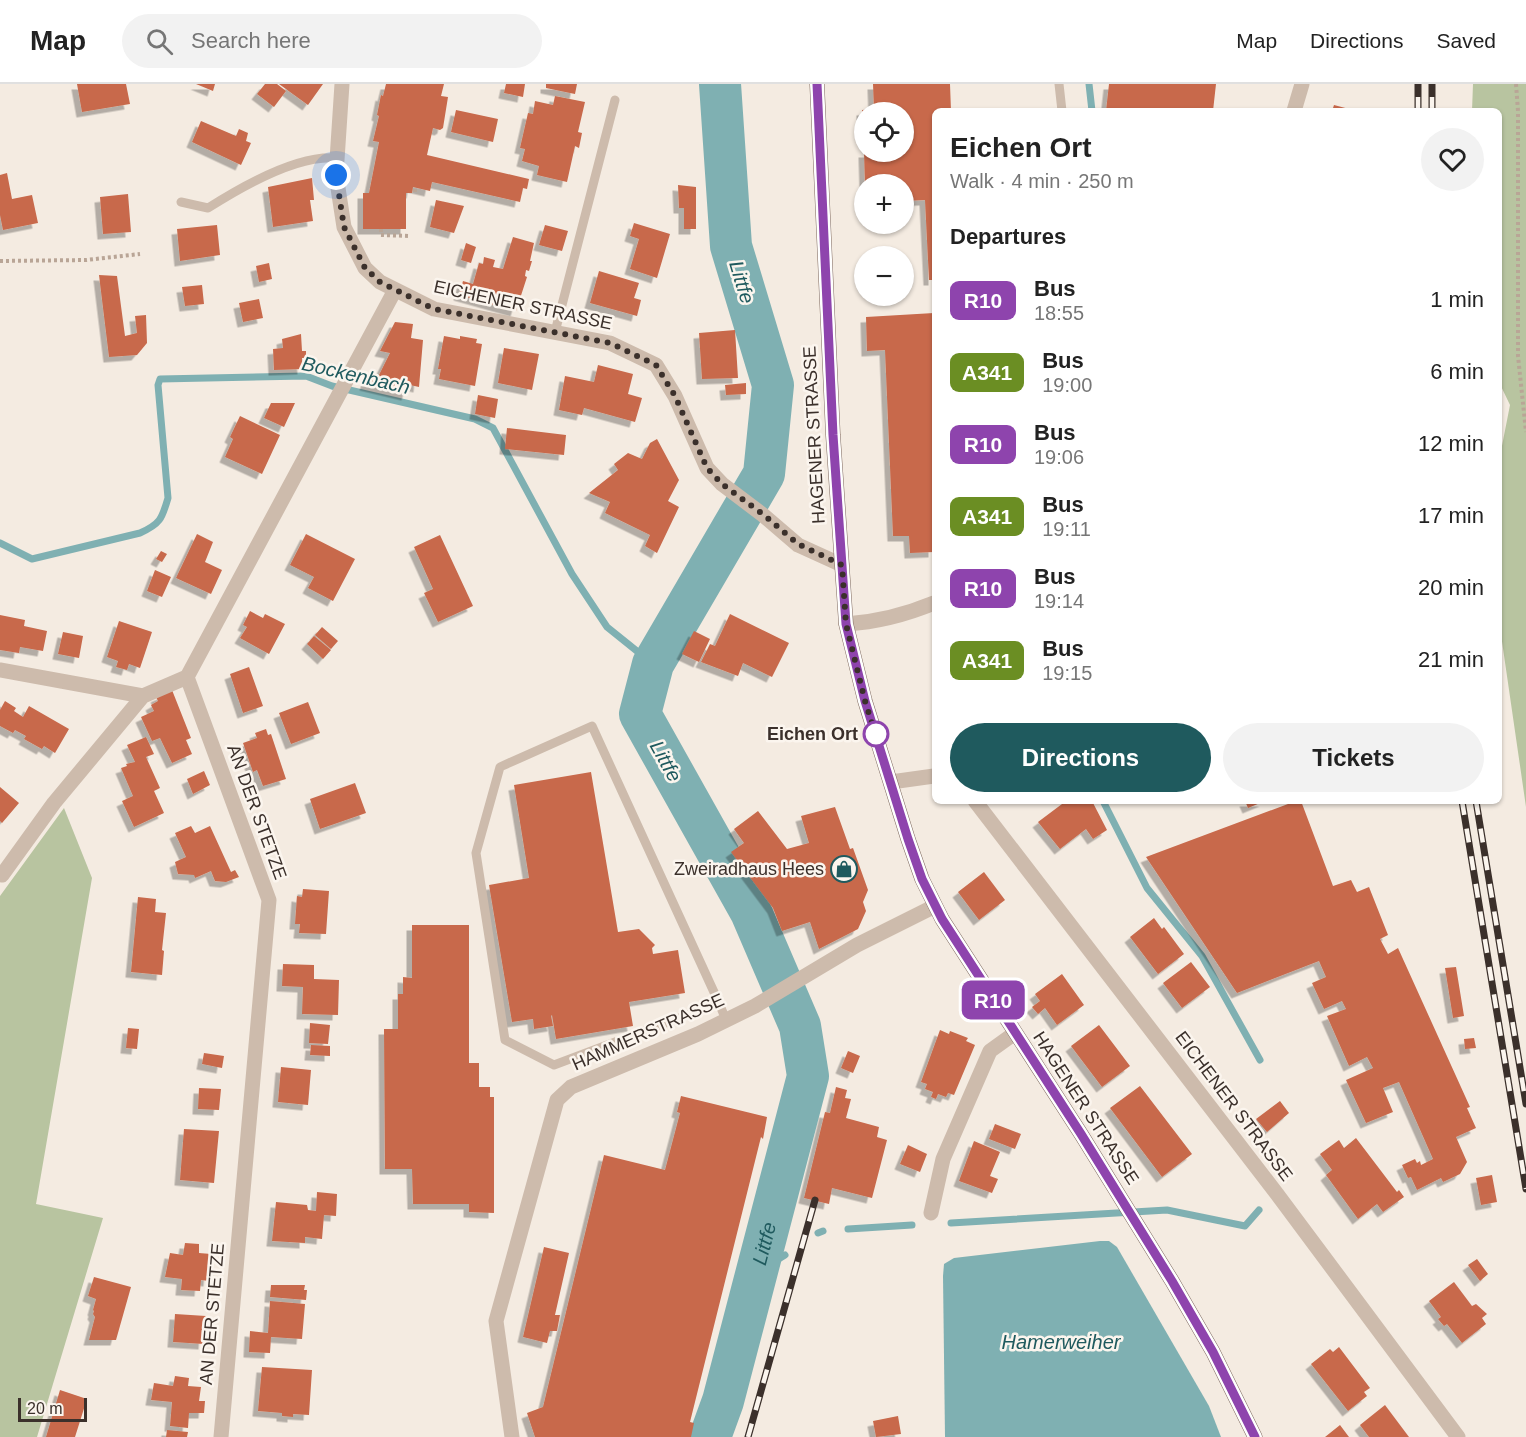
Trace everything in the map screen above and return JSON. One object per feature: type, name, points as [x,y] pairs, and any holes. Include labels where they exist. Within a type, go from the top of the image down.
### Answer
[{"type":"main road","name":"HAGENER STRASSE","points":[[817,84],[833,435],[846,624],[865,701],[912,849],[935,906],[960,949],[1139,1228],[1213,1352],[1254,1437]]},
{"type":"street","name":"EICHENER STRASSE","points":[[342,84],[336,175],[344,227],[365,268],[380,282],[434,309],[610,343],[656,365],[675,396],[707,468],[722,484],[798,544],[842,565]]},
{"type":"street","points":[[1295,108],[1302,84]]},
{"type":"street","points":[[2,874],[54,803],[143,696],[187,677],[395,290]]},
{"type":"street","points":[[846,624],[876,622],[908,614],[932,604]]},
{"type":"street","points":[[0,670],[143,696]]},
{"type":"street","name":"AN DER STETZE","points":[[187,677],[269,900],[220,1437]]},
{"type":"street","points":[[891,782],[932,776]]},
{"type":"street","name":"EICHENER STRASSE","points":[[977,804],[1277,1194],[1458,1437]]},
{"type":"street","name":"HAMMERSTRASSE","points":[[512,1437],[496,1321],[557,1100],[571,1087],[755,1006],[857,945],[935,906]]},
{"type":"street","points":[[931,1213],[943,1159],[990,1051],[1015,1033]]},
{"type":"lane","points":[[1059,84],[1062,108]]},
{"type":"lane","points":[[555,332],[615,100]]},
{"type":"lane","points":[[181,202],[208,208],[266,176],[321,156],[337,158]]},
{"type":"lane","points":[[719,1003],[554,1065],[505,1040],[476,853],[500,767],[592,726],[719,1003],[726,1020]]},
{"type":"path","points":[[1516,84],[1518,111],[1518,356],[1526,432]]},
{"type":"path","points":[[381,229],[381,235],[410,236]]},
{"type":"path","points":[[0,261],[86,260],[140,254]]},
{"type":"green space","points":[[1473,84],[1526,84],[1526,807],[1502,642],[1502,446],[1510,405],[1502,388],[1502,108],[1472,108]]},
{"type":"green space","points":[[64,808],[92,878],[36,1204],[103,1218],[37,1437],[0,1437],[0,896]]},
{"type":"water","name":"Hamerweiher","points":[[1109,1241],[1117,1247],[1209,1406],[1221,1437],[945,1437],[944,1264],[954,1258]]},
{"type":"building","points":[[77,84],[126,84],[130,104],[82,112]]},
{"type":"building","points":[[196,84],[215,84],[213,91]]},
{"type":"building","points":[[265,84],[277,84],[286,91],[274,107],[257,94]]},
{"type":"building","points":[[279,84],[323,84],[308,105]]},
{"type":"building","points":[[386,84],[444,84],[441,96],[448,97],[443,128],[440,130],[433,128],[427,155],[529,179],[527,189],[523,188],[520,202],[432,182],[430,191],[413,187],[412,193],[406,193],[406,229],[363,229],[363,193],[369,193],[379,142],[373,141],[379,116],[377,115]]},
{"type":"building","points":[[506,84],[525,84],[523,97],[504,93]]},
{"type":"building","points":[[546,84],[577,84],[575,94],[546,88]]},
{"type":"building","points":[[873,84],[950,84],[951,108],[932,108],[932,280],[929,280],[925,200],[914,200],[914,174],[865,174],[864,162],[914,162],[914,102],[874,102]]},
{"type":"building","points":[[1109,84],[1216,84],[1213,108],[1106,108]]},
{"type":"building","points":[[555,96],[585,102],[578,132],[582,133],[579,148],[575,146],[567,182],[537,175],[539,166],[522,161],[525,149],[520,148],[528,113],[533,114],[535,101],[553,105]]},
{"type":"building","points":[[456,110],[498,119],[493,142],[451,132]]},
{"type":"building","points":[[201,121],[236,136],[239,129],[248,133],[246,141],[251,143],[241,165],[192,142]]},
{"type":"building","points":[[7,173],[12,199],[32,195],[38,223],[3,230],[0,215],[0,175]]},
{"type":"building","points":[[312,178],[314,200],[310,200],[313,221],[273,227],[268,187]]},
{"type":"building","points":[[678,185],[696,187],[696,229],[684,229],[684,208],[679,208]]},
{"type":"building","points":[[128,194],[131,232],[103,234],[100,197]]},
{"type":"building","points":[[436,200],[464,206],[454,233],[430,227]]},
{"type":"building","points":[[634,223],[670,234],[657,278],[630,269],[639,239],[630,236]]},
{"type":"building","points":[[217,225],[220,255],[180,261],[177,229]]},
{"type":"building","points":[[545,225],[568,231],[562,251],[539,245]]},
{"type":"building","points":[[513,237],[534,243],[530,261],[532,261],[529,271],[526,270],[525,276],[527,277],[516,311],[459,295],[463,281],[473,284],[479,263],[483,264],[484,257],[495,260],[493,267],[503,269]]},
{"type":"building","points":[[466,243],[476,247],[471,263],[461,260]]},
{"type":"building","points":[[269,263],[272,279],[259,282],[256,266]]},
{"type":"building","points":[[599,271],[639,283],[634,298],[641,300],[637,316],[590,303]]},
{"type":"building","points":[[99,275],[117,276],[125,336],[137,333],[135,316],[146,315],[147,343],[137,355],[109,357]]},
{"type":"building","points":[[202,285],[204,304],[185,306],[182,287]]},
{"type":"building","points":[[259,299],[263,318],[243,322],[239,303]]},
{"type":"building","points":[[932,313],[932,552],[910,553],[909,536],[893,536],[885,350],[867,351],[866,317]]},
{"type":"building","points":[[395,322],[413,324],[411,338],[423,340],[419,387],[410,385],[407,395],[365,385],[369,374],[378,377],[390,353],[380,351]]},
{"type":"building","points":[[735,330],[738,378],[702,379],[699,333]]},
{"type":"building","points":[[301,334],[302,351],[306,351],[306,358],[302,358],[303,369],[274,370],[273,349],[283,348],[282,339]]},
{"type":"building","points":[[444,336],[477,339],[476,343],[482,344],[475,386],[439,379],[441,369],[438,369]]},
{"type":"building","points":[[504,348],[539,354],[532,390],[498,383]]},
{"type":"building","points":[[598,365],[633,374],[628,394],[642,398],[635,422],[584,408],[582,415],[559,410],[565,376],[594,382]]},
{"type":"building","points":[[746,383],[746,394],[726,395],[725,385]]},
{"type":"building","points":[[478,395],[498,399],[495,418],[475,414]]},
{"type":"building","points":[[271,403],[295,403],[284,427],[264,418]]},
{"type":"building","points":[[240,416],[280,435],[262,474],[225,457],[233,439],[230,437]]},
{"type":"building","points":[[507,428],[566,435],[564,455],[505,449]]},
{"type":"building","points":[[657,439],[679,480],[668,501],[679,507],[657,553],[645,546],[650,535],[605,513],[610,502],[589,493],[618,470],[614,464],[628,453],[642,459],[650,443]]},
{"type":"building","points":[[197,534],[213,542],[205,562],[222,570],[211,594],[176,578]]},
{"type":"building","points":[[306,534],[355,559],[333,601],[308,588],[314,577],[290,565]]},
{"type":"building","points":[[440,535],[473,606],[438,622],[424,593],[433,589],[414,547]]},
{"type":"building","points":[[161,551],[167,554],[162,562],[156,559]]},
{"type":"building","points":[[155,570],[171,577],[162,597],[147,591]]},
{"type":"building","points":[[250,611],[263,618],[265,614],[285,624],[269,654],[240,638],[247,627],[243,625]]},
{"type":"building","points":[[730,614],[789,643],[772,677],[743,663],[738,676],[701,662],[710,644],[715,646]]},
{"type":"building","points":[[0,615],[25,620],[24,626],[47,631],[43,651],[20,647],[19,653],[0,650]]},
{"type":"building","points":[[119,621],[152,632],[140,668],[129,664],[127,670],[116,667],[118,661],[107,657]]},
{"type":"building","points":[[322,627],[338,641],[331,649],[315,635]]},
{"type":"building","points":[[694,631],[710,639],[699,662],[682,654]]},
{"type":"building","points":[[63,632],[83,636],[79,658],[58,654]]},
{"type":"building","points":[[314,636],[331,650],[323,659],[307,644]]},
{"type":"building","points":[[249,667],[263,706],[243,713],[230,674]]},
{"type":"building","points":[[172,690],[191,738],[186,740],[192,754],[172,763],[160,738],[152,741],[141,717],[154,711],[151,705],[158,701],[156,697]]},
{"type":"building","points":[[5,701],[16,708],[14,711],[23,717],[29,706],[69,729],[55,753],[44,746],[42,749],[24,739],[26,736],[15,730],[13,733],[0,726],[0,710]]},
{"type":"building","points":[[308,702],[320,733],[291,744],[279,713]]},
{"type":"building","points":[[266,729],[268,735],[271,734],[286,779],[263,786],[257,770],[253,772],[243,743],[257,738],[255,733]]},
{"type":"building","points":[[146,737],[154,754],[146,757],[160,788],[154,791],[164,813],[134,827],[122,801],[133,796],[121,768],[135,762],[127,745]]},
{"type":"building","points":[[204,771],[210,785],[193,794],[187,779]]},
{"type":"building","points":[[591,772],[618,932],[639,929],[655,945],[652,948],[653,954],[678,950],[685,993],[629,1002],[633,1026],[556,1039],[552,1015],[553,1026],[534,1029],[533,1019],[512,1022],[489,885],[529,878],[514,785]]},
{"type":"building","points":[[355,783],[366,813],[320,829],[310,799]]},
{"type":"building","points":[[0,787],[19,803],[2,823],[0,821]]},
{"type":"building","points":[[1062,804],[1094,804],[1107,830],[1093,839],[1086,829],[1060,849],[1038,822]]},
{"type":"building","points":[[1246,804],[1258,804],[1248,808]]},
{"type":"building","points":[[1288,804],[1302,804],[1333,886],[1351,880],[1357,892],[1369,887],[1388,935],[1380,939],[1388,954],[1398,948],[1470,1107],[1467,1108],[1476,1128],[1456,1137],[1467,1162],[1460,1174],[1443,1182],[1441,1178],[1417,1190],[1411,1177],[1408,1178],[1402,1165],[1415,1159],[1417,1163],[1420,1161],[1421,1165],[1433,1159],[1399,1082],[1383,1088],[1393,1112],[1366,1123],[1346,1080],[1373,1068],[1367,1057],[1349,1066],[1327,1016],[1346,1009],[1342,1001],[1324,1009],[1312,983],[1326,977],[1319,961],[1237,993],[1146,857]]},
{"type":"building","points":[[835,807],[868,890],[863,902],[866,911],[858,929],[819,949],[810,922],[782,931],[773,908],[731,852],[744,843],[734,829],[758,811],[787,849],[809,843],[801,816]]},
{"type":"building","points":[[191,826],[195,833],[210,826],[231,872],[235,870],[239,877],[226,882],[215,881],[211,871],[195,878],[194,875],[178,874],[175,862],[186,857],[175,833]]},
{"type":"building","points":[[984,872],[1005,900],[979,920],[958,892]]},
{"type":"building","points":[[303,889],[329,891],[326,934],[299,933],[300,924],[295,924],[297,896],[302,897]]},
{"type":"building","points":[[138,897],[156,899],[155,912],[166,913],[162,975],[131,972]]},
{"type":"building","points":[[1154,918],[1162,929],[1164,927],[1184,954],[1158,974],[1130,937]]},
{"type":"building","points":[[412,925],[469,925],[469,1063],[479,1063],[479,1087],[490,1087],[490,1097],[494,1097],[494,1213],[469,1212],[469,1204],[413,1204],[412,1169],[385,1169],[384,1029],[398,1029],[398,994],[403,994],[403,977],[412,978]]},
{"type":"building","points":[[1191,962],[1210,987],[1182,1008],[1163,983]]},
{"type":"building","points":[[283,964],[314,965],[314,979],[339,980],[338,1015],[302,1014],[303,987],[282,986]]},
{"type":"building","points":[[1456,967],[1464,1016],[1453,1018],[1445,968]]},
{"type":"building","points":[[1062,974],[1084,1005],[1057,1025],[1045,1008],[1038,1014],[1032,1007],[1040,1001],[1035,994]]},
{"type":"building","points":[[310,1023],[330,1025],[328,1044],[309,1043]]},
{"type":"building","points":[[1099,1025],[1130,1066],[1102,1087],[1071,1046]]},
{"type":"building","points":[[128,1028],[139,1029],[137,1049],[126,1048]]},
{"type":"building","points":[[940,1030],[968,1038],[966,1041],[975,1045],[954,1095],[948,1093],[946,1097],[938,1094],[936,1099],[931,1097],[933,1092],[925,1089],[927,1084],[921,1082]]},
{"type":"building","points":[[1474,1038],[1476,1048],[1465,1049],[1464,1039]]},
{"type":"building","points":[[311,1045],[330,1046],[330,1056],[310,1055]]},
{"type":"building","points":[[848,1051],[860,1056],[853,1073],[841,1068]]},
{"type":"building","points":[[204,1053],[224,1056],[222,1068],[202,1064]]},
{"type":"building","points":[[281,1067],[311,1070],[308,1105],[278,1102]]},
{"type":"building","points":[[1140,1086],[1192,1154],[1162,1177],[1110,1108]]},
{"type":"building","points":[[836,1087],[847,1090],[845,1098],[851,1099],[846,1118],[879,1127],[877,1137],[887,1140],[872,1198],[832,1188],[829,1204],[804,1198],[825,1112],[830,1113]]},
{"type":"building","points":[[199,1088],[221,1089],[219,1110],[198,1109]]},
{"type":"building","points":[[681,1096],[767,1117],[690,1422],[694,1423],[691,1437],[535,1437],[527,1413],[543,1407],[604,1155],[665,1170],[680,1113],[677,1112]]},
{"type":"building","points":[[1280,1101],[1289,1113],[1267,1132],[1256,1119]]},
{"type":"building","points":[[995,1124],[1021,1134],[1015,1149],[989,1139]]},
{"type":"building","points":[[184,1129],[219,1131],[214,1183],[180,1180]]},
{"type":"building","points":[[1356,1138],[1397,1192],[1399,1190],[1404,1197],[1383,1212],[1377,1204],[1358,1219],[1326,1175],[1332,1170],[1320,1154],[1339,1140],[1344,1148]]},
{"type":"building","points":[[974,1141],[1000,1152],[990,1176],[998,1179],[992,1193],[959,1181]]},
{"type":"building","points":[[908,1145],[927,1154],[920,1172],[900,1164]]},
{"type":"building","points":[[1492,1175],[1497,1202],[1481,1205],[1476,1178]]},
{"type":"building","points":[[317,1192],[337,1194],[336,1216],[324,1215],[322,1239],[305,1237],[305,1243],[272,1241],[276,1202],[307,1205],[308,1210],[316,1211]]},
{"type":"building","points":[[185,1243],[199,1244],[199,1253],[211,1254],[209,1281],[201,1280],[200,1291],[181,1290],[182,1279],[165,1277],[170,1253],[183,1255]]},
{"type":"building","points":[[544,1247],[569,1253],[555,1315],[560,1315],[557,1331],[550,1331],[547,1343],[523,1337]]},
{"type":"building","points":[[1477,1259],[1488,1274],[1480,1281],[1468,1265]]},
{"type":"building","points":[[94,1277],[131,1287],[116,1340],[89,1340],[95,1317],[93,1310],[96,1299],[88,1296]]},
{"type":"building","points":[[1454,1282],[1472,1306],[1476,1304],[1487,1314],[1482,1318],[1486,1324],[1462,1343],[1447,1324],[1444,1326],[1438,1319],[1441,1317],[1429,1301]]},
{"type":"building","points":[[271,1285],[305,1285],[306,1300],[270,1297]]},
{"type":"building","points":[[270,1301],[305,1304],[302,1339],[271,1337],[270,1353],[249,1352],[250,1331],[268,1333]]},
{"type":"building","points":[[175,1314],[206,1316],[204,1344],[173,1342]]},
{"type":"building","points":[[1339,1347],[1370,1388],[1364,1392],[1367,1396],[1348,1411],[1311,1364],[1330,1349],[1333,1352]]},
{"type":"building","points":[[262,1367],[312,1370],[309,1415],[293,1414],[293,1417],[282,1416],[282,1413],[258,1411]]},
{"type":"building","points":[[175,1376],[189,1378],[188,1386],[201,1387],[199,1401],[205,1401],[204,1413],[189,1413],[188,1428],[170,1426],[172,1402],[151,1400],[154,1383],[173,1386]]},
{"type":"building","points":[[60,1390],[87,1399],[75,1437],[46,1437]]},
{"type":"building","points":[[1385,1405],[1409,1437],[1369,1437],[1360,1425]]},
{"type":"building","points":[[898,1416],[901,1434],[876,1437],[873,1421]]},
{"type":"building","points":[[1340,1425],[1349,1437],[1325,1437]]},
{"type":"building","points":[[167,1430],[188,1432],[187,1437],[166,1437]]},
{"type":"waterway","name":"Littfe","points":[[710,1437],[723,1401],[808,1076],[800,1026],[751,912],[640,714],[653,664],[764,474],[773,385],[731,246],[720,84]]},
{"type":"waterway","points":[[1089,84],[1092,108]]},
{"type":"waterway","name":"Bockenbach","points":[[0,543],[32,559],[140,533],[156,524],[162,516],[168,498],[158,385],[160,379],[306,376],[332,386],[475,419],[493,428],[572,574],[607,627],[653,664]]},
{"type":"waterway","points":[[1105,804],[1147,888],[1202,956],[1260,1060]]},
{"type":"waterway","points":[[951,1223],[1167,1210],[1245,1226],[1259,1210]]},
{"type":"waterway","points":[[848,1229],[912,1225]]},
{"type":"waterway","points":[[818,1233],[823,1231]]},
{"type":"waterway","points":[[756,1273],[785,1255]]},
{"type":"railway","points":[[1418,84],[1418,108]]},
{"type":"railway","points":[[1432,84],[1432,108]]},
{"type":"railway","points":[[1462,804],[1526,1189]]},
{"type":"railway","points":[[1476,804],[1526,1104]]},
{"type":"railway","points":[[748,1437],[815,1200]]},
{"type":"bus line","name":"R10","points":[[817,84],[833,435],[846,624],[865,701],[908,839],[922,879],[942,919],[1081,1134],[1172,1281],[1213,1352],[1255,1437]]},
{"type":"place","name":"Eichen Ort","points":[[876,734]]},
{"type":"place","name":"Zweiradhaus Hees","points":[[844,869]]},
{"type":"route","points":[[336,175],[344,227],[365,268],[380,282],[434,309],[610,343],[656,365],[675,396],[707,468],[722,484],[798,544],[842,565],[846,624],[865,701],[878,742],[876,734]]}]
